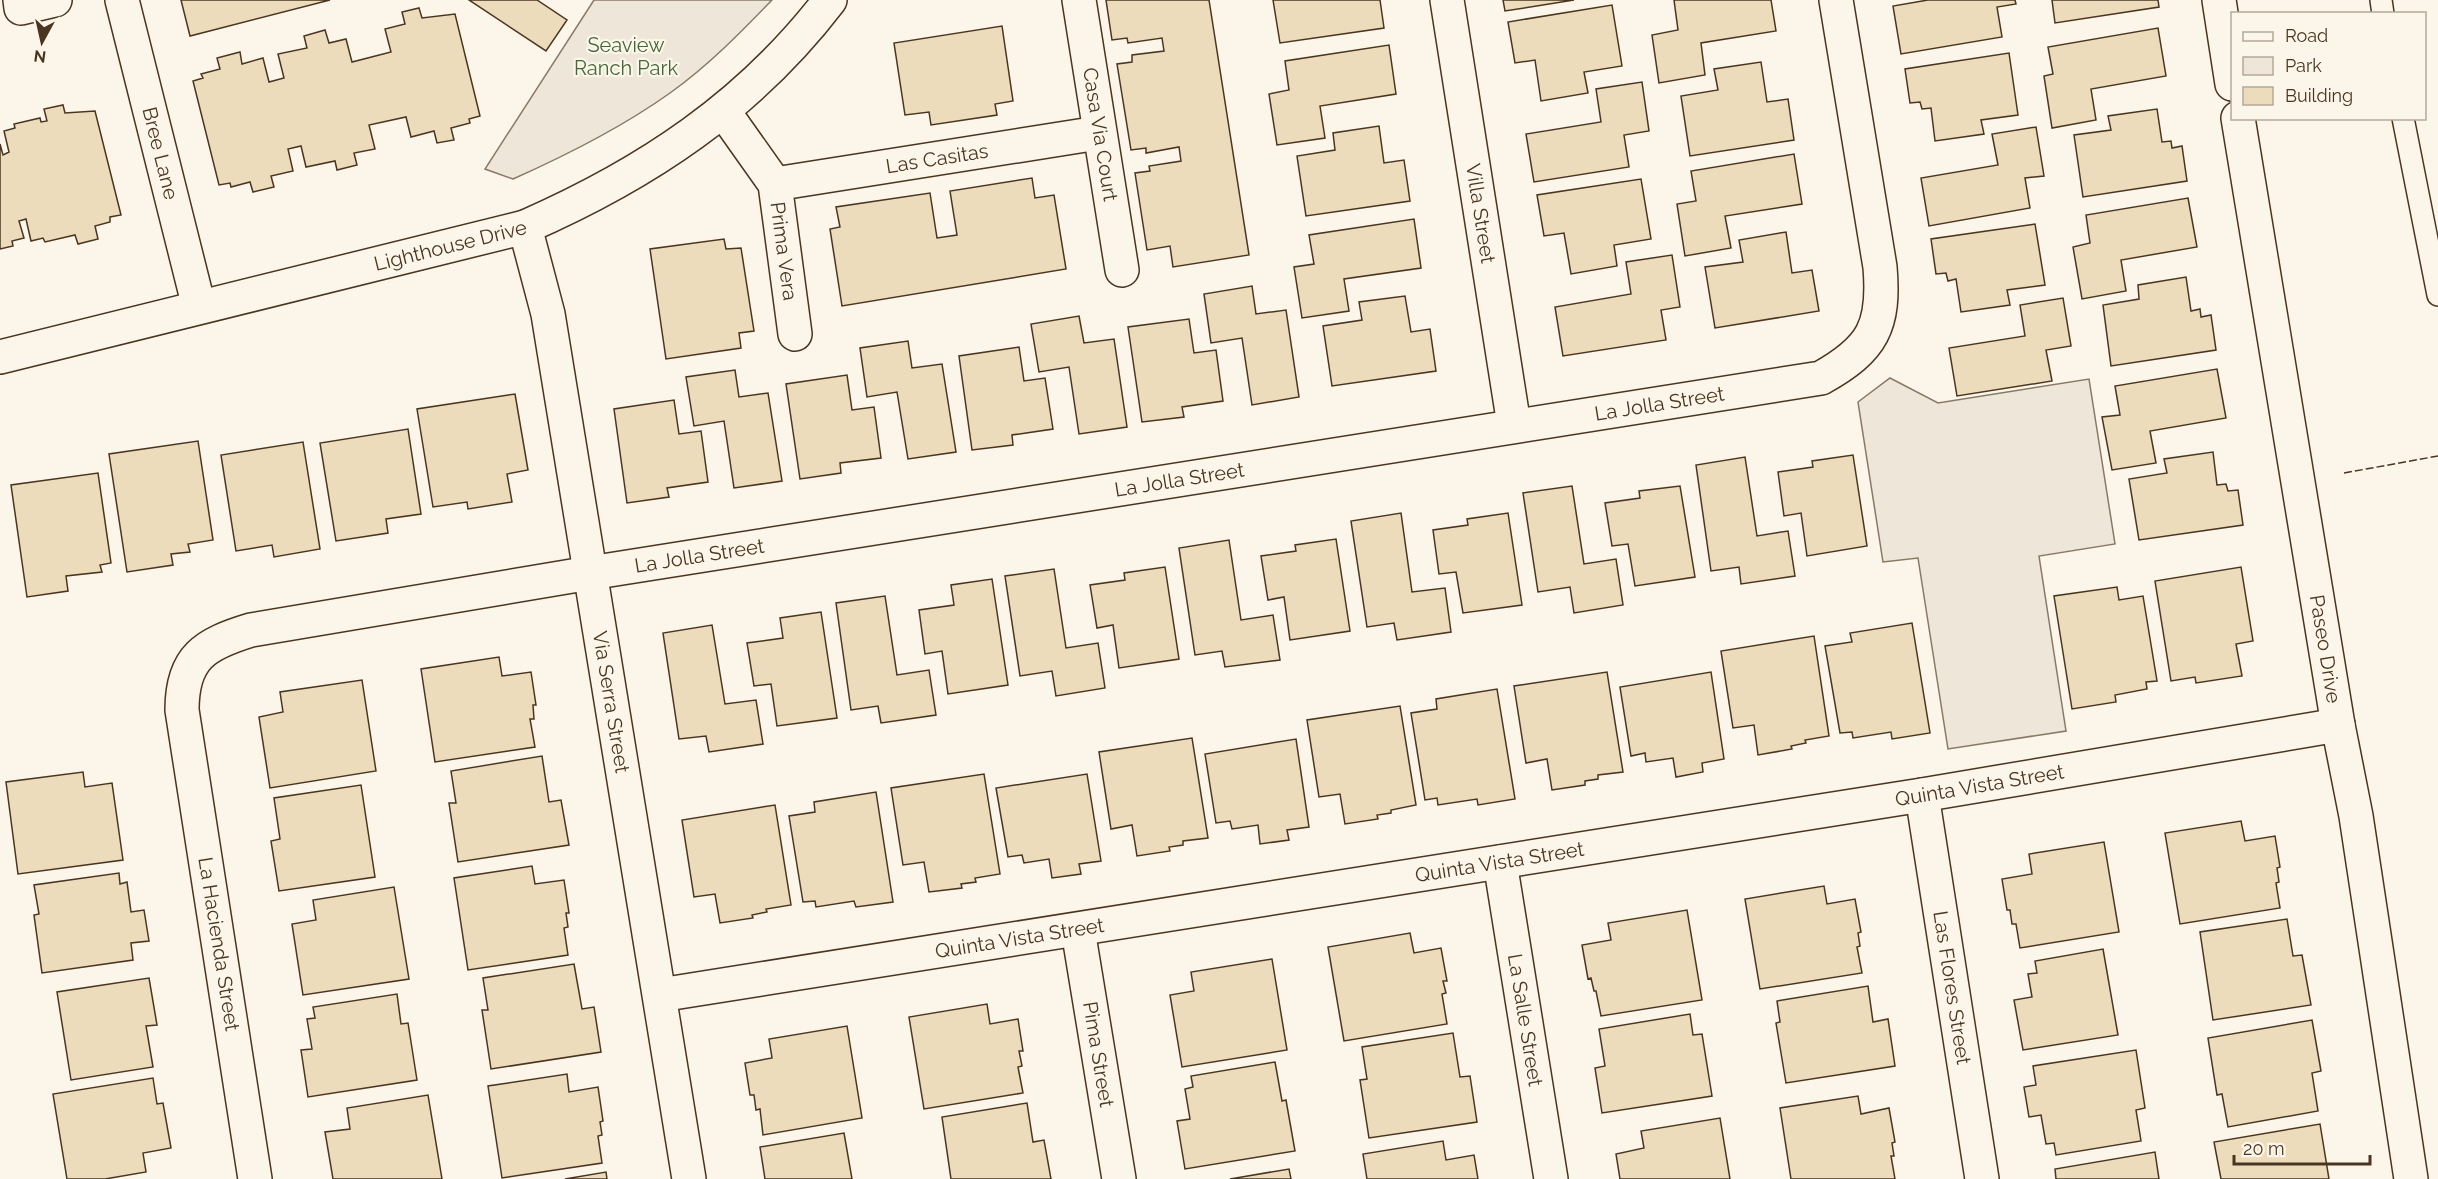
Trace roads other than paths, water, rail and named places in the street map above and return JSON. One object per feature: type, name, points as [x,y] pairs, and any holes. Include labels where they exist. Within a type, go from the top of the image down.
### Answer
[{"type":"street","points":[[20,0],[21,8],[54,0]]},
{"type":"street","name":"Bree Lane","points":[[122,0],[199,307]]},
{"type":"street","name":"Lighthouse Drive","points":[[0,357],[525,227],[578,204],[623,179],[724,112],[788,51],[830,0]]},
{"type":"street","name":"Casa Via Court","points":[[1079,0],[1098,133],[1122,270]]},
{"type":"street","name":"Villa Street","points":[[1447,0],[1514,425]]},
{"type":"street","name":"La Jolla Street","points":[[182,710],[182,692],[193,660],[205,648],[225,638],[251,630],[590,573],[1821,378],[1845,364],[1870,337],[1878,321],[1883,300],[1880,267],[1836,0]]},
{"type":"street","points":[[2219,0],[2231,78]]},
{"type":"street","name":"Prima Vera","points":[[724,112],[775,184],[795,333]]},
{"type":"street","name":"Paseo Drive","points":[[2238,120],[2338,725],[2356,816],[2410,1179]]},
{"type":"street","name":"Las Casitas","points":[[775,184],[1098,133]]},
{"type":"street","name":"Via Serra Street","points":[[525,227],[548,314],[689,1179]]},
{"type":"street","name":"La Hacienda Street","points":[[182,710],[255,1179]]},
{"type":"street","name":"Quinta Vista Street","points":[[660,995],[1922,795],[2338,725]]},
{"type":"street","name":"Las Flores Street","points":[[1922,795],[1982,1179]]},
{"type":"street","name":"La Salle Street","points":[[1500,862],[1551,1179]]},
{"type":"street","name":"Pima Street","points":[[1078,930],[1119,1179]]},
{"type":"lane","points":[[2403,120],[2438,295]]},
{"type":"park label","name":"Seaview Ranch Park","points":[[626,56]]}]
